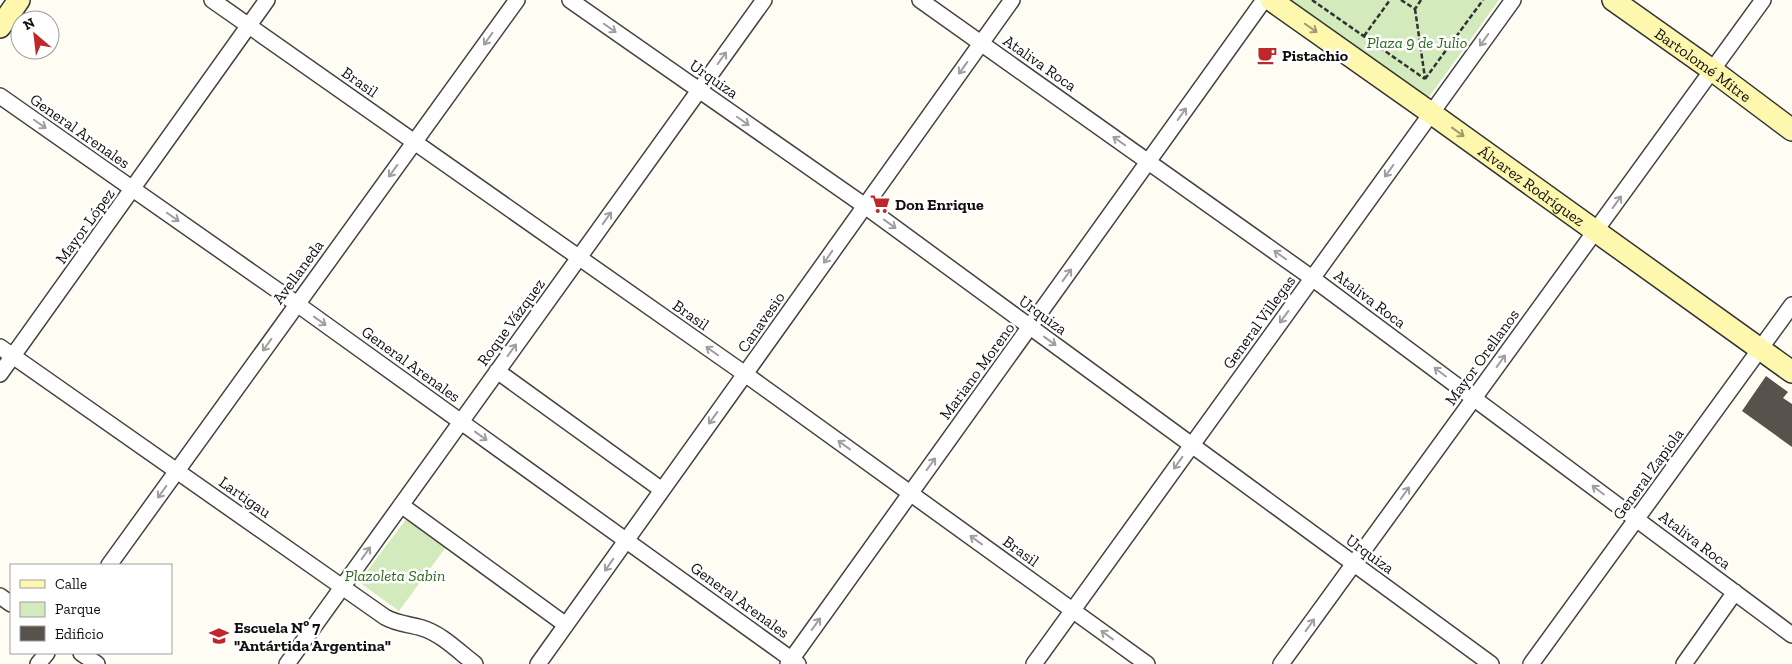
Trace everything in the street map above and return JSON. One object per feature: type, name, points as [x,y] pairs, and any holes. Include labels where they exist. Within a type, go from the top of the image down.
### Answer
[{"type":"main road","points":[[0,26],[19,0]]},
{"type":"main road","name":"Álvarez Rodríguez","points":[[1271,0],[1596,230],[1792,372]]},
{"type":"main road","name":"Bartolomé Mitre","points":[[1613,0],[1712,70],[1792,130]]},
{"type":"street","name":"Brasil","points":[[212,0],[745,374],[1147,664]]},
{"type":"street","name":"Mayor López","points":[[0,374],[267,0]]},
{"type":"street","name":"Avellaneda","points":[[110,564],[517,0]]},
{"type":"street","name":"Urquiza","points":[[570,0],[865,206],[1492,664]]},
{"type":"street","name":"Roque Vázquez","points":[[287,664],[764,0]]},
{"type":"street","name":"Ataliva Roca","points":[[920,0],[1312,278],[1792,635]]},
{"type":"street","name":"Canavesio","points":[[538,664],[1012,0]]},
{"type":"street","name":"Mariano Moreno","points":[[792,662],[910,493],[1264,0]]},
{"type":"street","name":"General Villegas","points":[[1034,664],[1513,0]]},
{"type":"street","name":"Mayor Orellanos","points":[[1281,664],[1763,0]]},
{"type":"street","name":"General Arenales","points":[[0,96],[297,304],[626,540],[792,662]]},
{"type":"street","name":"General Zapiola","points":[[1531,664],[1792,304]]},
{"type":"street","name":"Lartigau","points":[[0,347],[391,621],[422,628],[434,634],[474,664]]},
{"type":"street","points":[[497,371],[662,490]]},
{"type":"street","points":[[401,505],[566,625]]},
{"type":"street","points":[[1684,664],[1735,592]]},
{"type":"street","points":[[82,654],[97,664]]},
{"type":"path","points":[[1312,0],[1425,79]]},
{"type":"path","points":[[1364,36],[1390,0]]},
{"type":"path","points":[[1401,0],[1415,9]]},
{"type":"path","points":[[1421,0],[1415,9],[1425,79]]},
{"type":"path","points":[[1425,79],[1483,0]]},
{"type":"green space","name":"Plaza 9 de Julio","points":[[1283,0],[1499,0],[1426,101]]},
{"type":"green space","name":"Plazoleta Sabin","points":[[407,518],[446,547],[399,611],[359,582]]},
{"type":"building","points":[[1766,376],[1788,392],[1783,398],[1792,404],[1792,447],[1742,411]]},
{"type":"place","name":"Pistachio","points":[[1267,55]]},
{"type":"place","name":"Don Enrique","points":[[880,204]]},
{"type":"place","name":"Escuela Nº 7 \"Antártida Argentina\"","points":[[219,636]]}]
